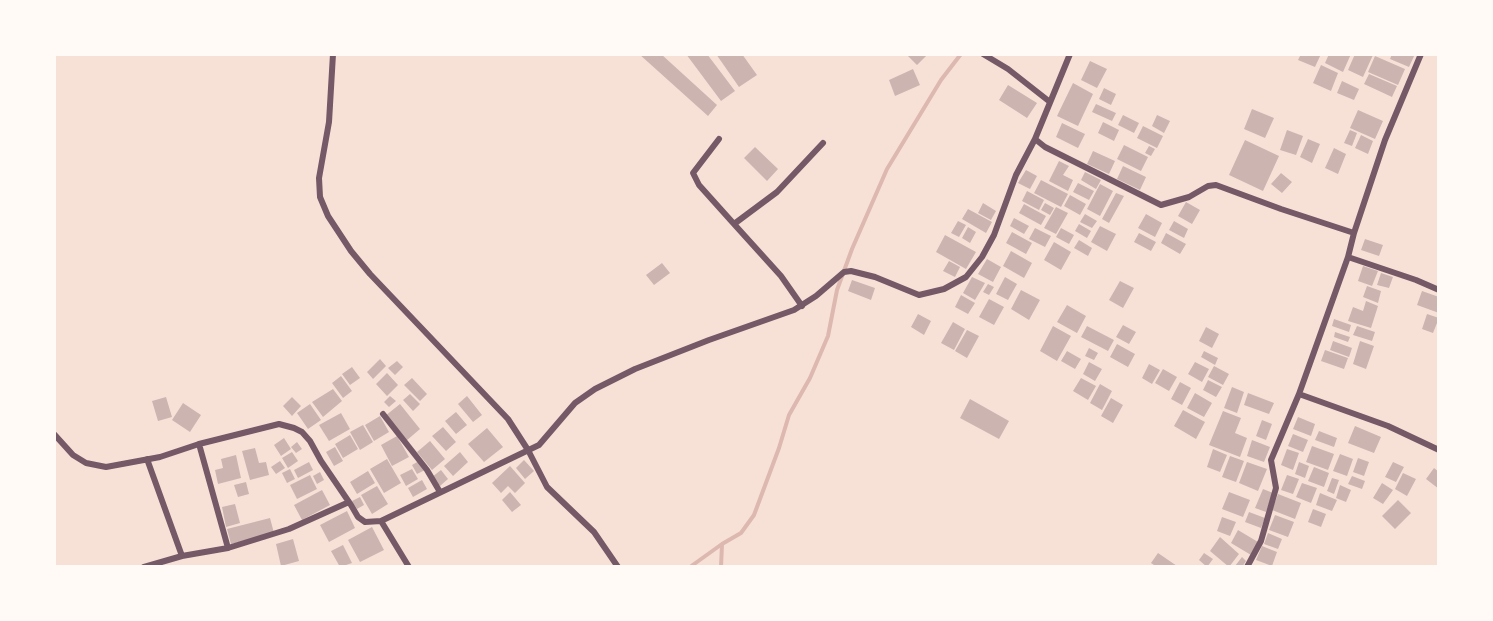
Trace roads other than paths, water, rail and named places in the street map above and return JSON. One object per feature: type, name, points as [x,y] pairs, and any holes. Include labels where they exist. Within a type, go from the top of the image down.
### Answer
[{"type":"street","points":[[333,54],[328,122],[319,178],[320,197],[328,216],[351,251],[370,274],[504,414],[528,450],[547,487],[594,532],[618,567]]},
{"type":"street","points":[[983,54],[1008,69],[1050,102]]},
{"type":"street","points":[[54,434],[73,455],[96,466],[106,467],[160,457],[199,444],[279,424],[302,432],[310,441],[358,517],[365,522],[381,521],[539,445],[575,403],[595,389],[646,365],[802,306],[838,275],[847,271],[875,277],[919,295],[944,289],[966,277],[982,257],[994,235],[1016,175],[1035,139],[1070,54]]},
{"type":"street","points":[[1247,567],[1261,541],[1276,488],[1271,460],[1299,394],[1348,257],[1385,140],[1422,54]]},
{"type":"street","points":[[719,139],[693,173],[699,185],[780,276],[802,306]]},
{"type":"street","points":[[1035,139],[1045,147],[1161,205],[1189,197],[1216,184],[1281,209],[1354,233]]},
{"type":"street","points":[[734,224],[777,192],[823,143]]},
{"type":"street","points":[[1348,257],[1439,290]]},
{"type":"street","points":[[1299,394],[1388,426],[1439,450]]},
{"type":"street","points":[[382,414],[428,470],[440,492]]},
{"type":"street","points":[[199,444],[228,548]]},
{"type":"street","points":[[147,459],[182,556]]},
{"type":"street","points":[[144,567],[182,556],[228,548],[289,529],[349,502]]},
{"type":"street","points":[[381,521],[409,567]]},
{"type":"waterway","points":[[690,567],[741,533],[754,515],[789,415],[810,378],[828,336],[837,290],[887,169],[941,80],[961,54]]},
{"type":"waterway","points":[[721,567],[722,544]]}]
